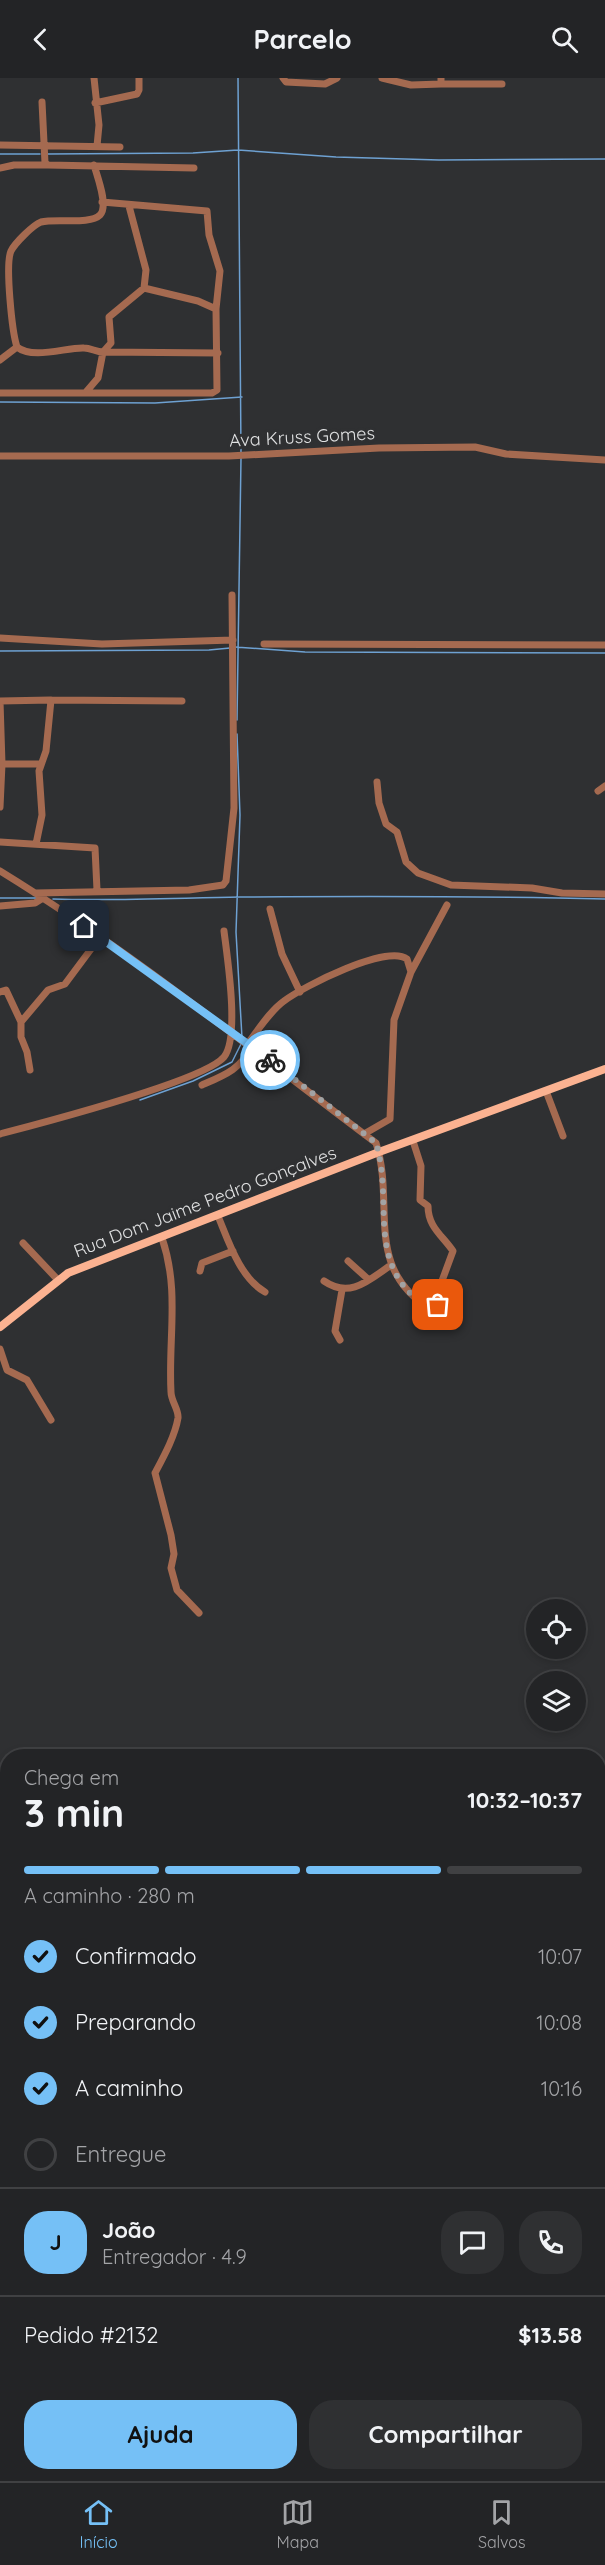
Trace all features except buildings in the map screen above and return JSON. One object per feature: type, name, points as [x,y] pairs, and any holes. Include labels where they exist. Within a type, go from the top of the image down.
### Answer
[{"type":"main road","name":"Rua Dom Jaime Pedro Gonçalves","points":[[0,1327],[68,1273],[379,1152],[605,1069]]},
{"type":"street","points":[[94,78],[99,125],[97,146]]},
{"type":"street","points":[[95,104],[137,94],[140,90],[139,78]]},
{"type":"street","points":[[283,78],[290,82],[325,84],[338,78]]},
{"type":"street","points":[[382,78],[411,85],[441,81],[502,84]]},
{"type":"street","points":[[42,102],[42,146],[45,163],[48,165]]},
{"type":"street","points":[[0,145],[120,147]]},
{"type":"street","points":[[0,168],[14,165],[194,168]]},
{"type":"street","points":[[17,347],[11,325],[12,293],[8,278],[11,250],[39,223],[66,218],[74,221],[91,219],[102,213],[102,202],[94,165]]},
{"type":"street","points":[[0,393],[215,392],[218,353],[216,309],[220,271],[208,235],[207,211],[102,202]]},
{"type":"street","points":[[86,392],[99,378],[103,352],[111,342],[109,317],[144,288],[146,270],[129,206]]},
{"type":"street","points":[[0,278],[8,278]]},
{"type":"street","points":[[144,288],[198,301],[216,309]]},
{"type":"street","points":[[17,347],[26,351],[58,352],[85,348],[103,352],[218,353]]},
{"type":"street","points":[[0,360],[17,347]]},
{"type":"street","name":"Ava Kruss Gomes","points":[[0,456],[229,456],[379,448],[475,447],[506,454],[605,460]]},
{"type":"street","points":[[35,893],[215,888],[226,881],[234,808],[232,596]]},
{"type":"street","points":[[0,638],[102,644],[233,640]]},
{"type":"street","points":[[264,644],[605,645]]},
{"type":"street","points":[[36,844],[42,815],[39,777],[46,751],[51,700]]},
{"type":"street","points":[[0,807],[2,765],[0,701],[182,701]]},
{"type":"street","points":[[2,765],[41,764]]},
{"type":"street","points":[[377,782],[379,803],[386,824],[398,832],[406,862],[418,873],[451,885],[605,894]]},
{"type":"street","points":[[0,842],[95,848],[97,890]]},
{"type":"street","points":[[0,871],[100,937],[250,1044],[376,1143],[379,1152],[384,1220],[391,1265],[395,1276],[420,1303],[432,1310],[436,1309],[439,1288],[453,1251],[431,1224],[428,1219],[428,1206],[420,1200],[421,1166],[413,1141]]},
{"type":"street","points":[[0,906],[35,903],[43,898]]},
{"type":"street","points":[[364,1134],[390,1119],[394,1020],[411,972],[447,905]]},
{"type":"street","points":[[270,909],[282,954],[300,992]]},
{"type":"street","points":[[0,1134],[52,1121],[194,1074],[224,1057],[229,1045],[230,975],[224,931]]},
{"type":"street","points":[[21,1022],[48,990],[65,984],[100,937]]},
{"type":"street","points":[[202,1085],[237,1068],[245,1060],[250,1044],[281,1003],[300,992],[353,966],[388,955],[405,957],[411,972]]},
{"type":"street","points":[[0,992],[6,990],[21,1022],[21,1036],[30,1070]]},
{"type":"street","points":[[546,1091],[563,1136]]},
{"type":"street","points":[[218,1216],[233,1251],[253,1283],[264,1292]]},
{"type":"street","points":[[162,1238],[171,1264],[174,1289],[171,1395],[178,1417],[169,1447],[155,1473],[171,1535],[174,1554],[171,1568],[177,1590],[199,1613]]},
{"type":"street","points":[[23,1243],[58,1280]]},
{"type":"street","points":[[201,1271],[202,1263],[233,1251]]},
{"type":"street","points":[[348,1261],[369,1280]]},
{"type":"street","points":[[324,1281],[342,1290],[369,1280],[391,1265]]},
{"type":"street","points":[[340,1340],[335,1326],[342,1290]]},
{"type":"street","points":[[0,1349],[3,1364],[7,1370],[27,1380],[51,1420]]},
{"type":"waterway","points":[[238,78],[241,453]]},
{"type":"waterway","points":[[48,154],[193,153],[238,150],[336,157],[439,160],[605,159]]},
{"type":"waterway","points":[[0,154],[40,154]]},
{"type":"waterway","points":[[0,402],[155,403],[242,397]]},
{"type":"waterway","points":[[237,720],[241,458]]},
{"type":"waterway","points":[[235,647],[305,652],[605,653]]},
{"type":"waterway","points":[[0,651],[230,648]]},
{"type":"waterway","points":[[237,734],[240,815],[236,932],[242,1038]]},
{"type":"waterway","points":[[53,899],[377,896],[605,899]]},
{"type":"waterway","points":[[0,898],[38,898]]},
{"type":"waterway","points":[[140,1100],[193,1081],[232,1062],[242,1042]]},
{"type":"way so far","points":[[270,1060],[376,1143],[379,1152],[388,1252],[395,1276],[420,1303],[432,1310],[438,1305]]},
{"type":"route","points":[[84,926],[270,1060]]}]
